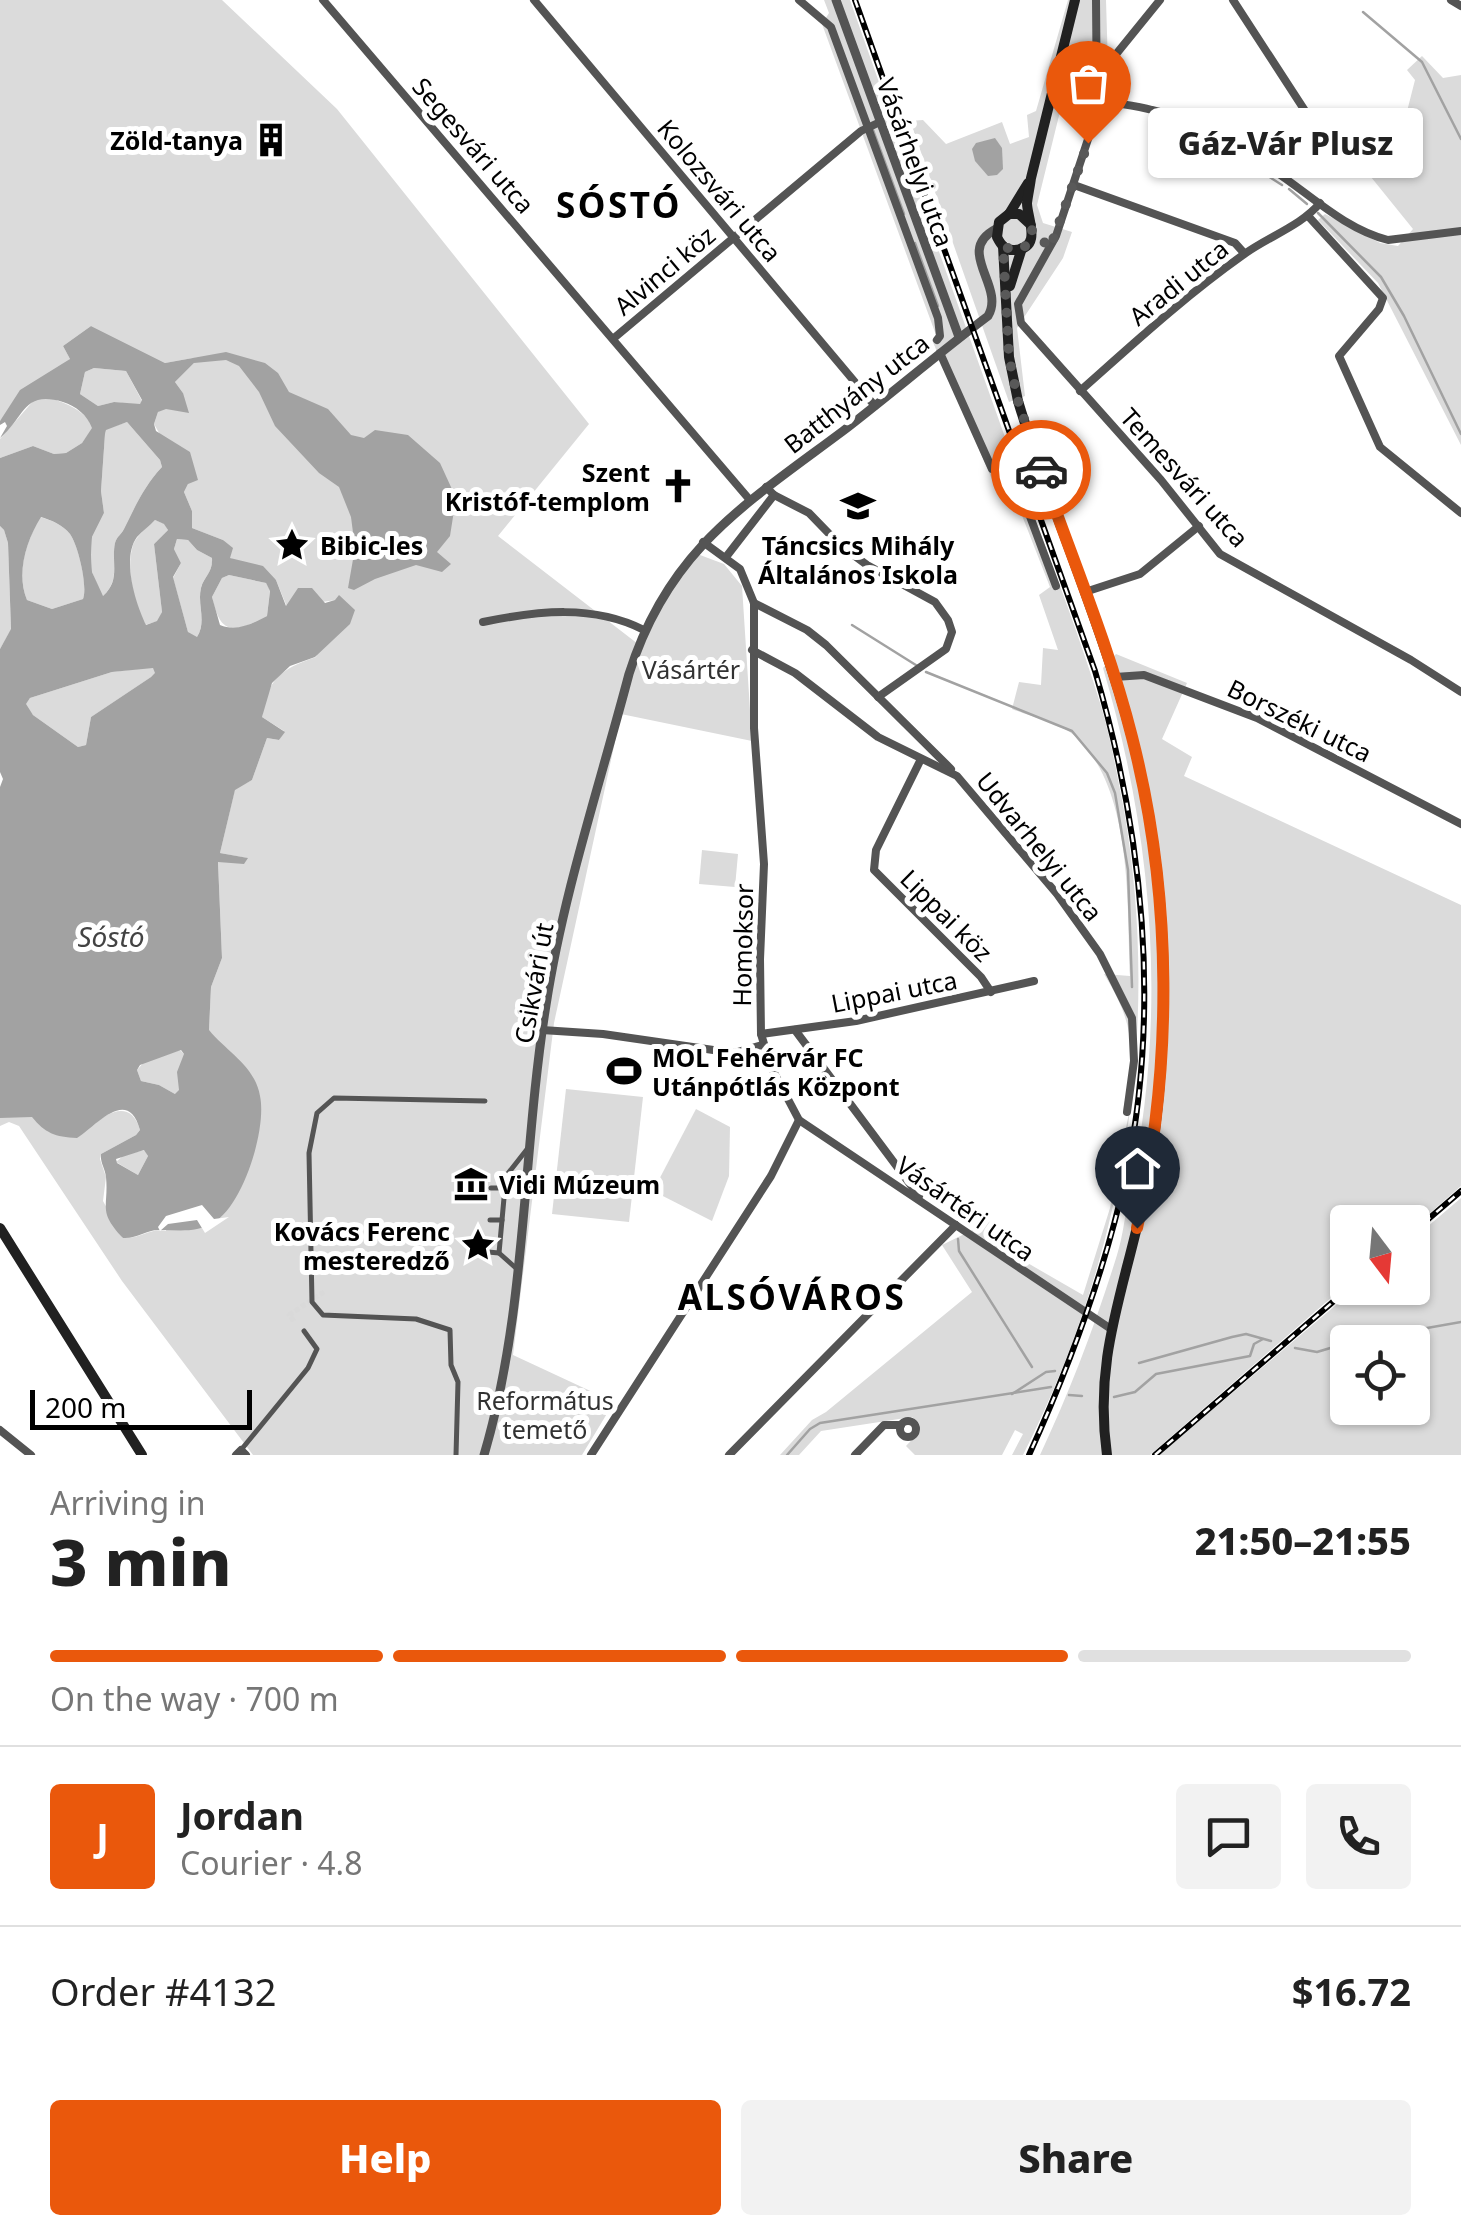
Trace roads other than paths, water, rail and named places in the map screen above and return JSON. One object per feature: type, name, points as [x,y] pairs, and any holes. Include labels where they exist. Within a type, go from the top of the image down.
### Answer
[{"type":"main road","points":[[1008,296],[1016,262],[1031,239],[1027,205],[1031,178],[1075,0]]},
{"type":"main road","points":[[1031,178],[996,230],[1002,245],[1008,296],[1009,357],[1018,401],[1132,736],[1150,826],[1161,919],[1164,1008],[1153,1144],[1142,1205],[1107,1327],[1102,1386],[1107,1455]]},
{"type":"main road","points":[[1009,214],[1024,216],[1032,227]]},
{"type":"main road","points":[[1002,245],[1012,250],[1024,248]]},
{"type":"main road","points":[[0,1228],[142,1455]]},
{"type":"street","name":"Segesvári utca","points":[[323,0],[749,500]]},
{"type":"street","name":"Kolozsvári utca","points":[[534,0],[875,406]]},
{"type":"street","points":[[799,0],[831,27],[940,324],[937,340]]},
{"type":"street","name":"Vásárhelyi utca","points":[[836,0],[959,337]]},
{"type":"street","points":[[1048,247],[1074,185],[1097,96],[1096,0]]},
{"type":"street","points":[[1099,75],[1160,0]]},
{"type":"street","points":[[1232,0],[1335,157]]},
{"type":"street","points":[[1452,0],[1461,6]]},
{"type":"street","points":[[1097,96],[1190,123],[1246,152],[1346,222],[1388,240],[1461,232]]},
{"type":"street","name":"Alvinci köz","points":[[614,338],[867,126],[880,122]]},
{"type":"street","points":[[1074,185],[1235,243],[1244,254]]},
{"type":"street","name":"Aradi utca","points":[[1080,391],[1166,314],[1244,254],[1309,216],[1320,203]]},
{"type":"street","points":[[1309,216],[1383,298],[1379,309],[1338,356],[1375,439],[1386,453],[1461,513]]},
{"type":"street","points":[[1032,227],[1048,247]]},
{"type":"street","points":[[981,258],[978,244],[996,230]]},
{"type":"street","points":[[981,258],[986,247],[1002,245]]},
{"type":"street","points":[[1024,248],[1048,247]]},
{"type":"street","name":"Temesvári utca","points":[[1048,247],[1021,296],[1021,323],[1199,526],[1207,540],[1229,560],[1411,660],[1461,692]]},
{"type":"street","name":"Batthyány utca","points":[[702,542],[749,500],[770,491],[988,316],[993,308],[981,258]]},
{"type":"street","points":[[940,353],[992,469],[1016,479],[1056,586]]},
{"type":"street","points":[[726,557],[770,491],[809,513],[866,565],[935,602],[952,632],[946,649],[878,697]]},
{"type":"street","points":[[1085,592],[1140,574],[1199,526]]},
{"type":"street","points":[[702,542],[740,569],[754,603],[807,630],[838,655],[958,776]]},
{"type":"street","name":"Csikvári út","points":[[484,1455],[503,1379],[542,1030],[553,965],[644,630],[672,582],[702,542]]},
{"type":"street","name":"Homoksor","points":[[754,603],[754,728],[764,864],[761,1034],[780,1089],[799,1120]]},
{"type":"street","points":[[483,622],[531,614],[584,612],[624,620],[644,630]]},
{"type":"street","name":"Udvarhelyi utca","points":[[752,650],[795,672],[878,737],[958,776],[1078,922],[1100,954],[1132,1018],[1134,1043],[1127,1112]]},
{"type":"street","name":"Borszéki utca","points":[[1115,678],[1144,674],[1258,718],[1461,824]]},
{"type":"street","name":"Lippai köz","points":[[922,759],[876,850],[874,870],[992,992]]},
{"type":"street","name":"Lippai utca","points":[[761,1034],[856,1020],[1034,982]]},
{"type":"street","points":[[542,1030],[734,1052],[762,1044]]},
{"type":"street","points":[[796,1030],[921,1200]]},
{"type":"street","points":[[456,1455],[458,1382],[451,1364],[450,1330],[416,1318],[322,1316],[312,1302],[308,1154],[318,1113],[334,1098],[484,1101]]},
{"type":"street","points":[[591,1455],[770,1176],[799,1120]]},
{"type":"street","name":"Vásártéri utca","points":[[799,1120],[1107,1327]]},
{"type":"street","points":[[499,1252],[506,1176],[530,1146]]},
{"type":"street","points":[[491,1188],[505,1188]]},
{"type":"street","points":[[490,1220],[502,1220]]},
{"type":"street","points":[[729,1455],[956,1225]]},
{"type":"street","points":[[488,1252],[499,1252],[516,1269]]},
{"type":"street","points":[[241,1453],[308,1368],[317,1348],[304,1331]]},
{"type":"street","points":[[854,1455],[884,1425],[901,1425]]},
{"type":"street","points":[[0,1430],[31,1455]]},
{"type":"water","points":[[995,138],[1002,148],[1003,169],[988,176],[975,161],[972,149],[976,143]]},
{"type":"water","name":"Sóstó","points":[[91,326],[165,363],[226,352],[265,363],[278,373],[289,392],[328,409],[351,435],[364,438],[375,430],[408,435],[440,463],[456,498],[450,536],[437,552],[451,564],[442,572],[416,565],[354,590],[348,588],[355,548],[351,517],[339,487],[319,473],[275,426],[259,392],[239,366],[226,360],[194,363],[175,382],[189,413],[166,409],[158,412],[156,431],[190,452],[198,480],[188,484],[184,492],[192,511],[192,528],[223,540],[233,548],[230,558],[263,566],[276,580],[286,606],[298,588],[312,588],[325,603],[339,595],[355,610],[350,624],[315,657],[290,666],[272,683],[262,717],[285,732],[279,740],[267,738],[252,780],[235,790],[220,853],[248,858],[244,864],[218,862],[222,958],[211,987],[209,1030],[257,1085],[260,1127],[250,1166],[234,1201],[213,1223],[194,1230],[156,1230],[128,1238],[123,1238],[107,1215],[101,1154],[136,1135],[140,1130],[135,1117],[128,1111],[111,1113],[77,1138],[51,1133],[32,1117],[0,1118],[0,649],[11,629],[8,543],[0,526],[0,458],[33,446],[54,454],[66,453],[82,443],[92,428],[77,409],[50,399],[32,403],[0,438],[7,426],[5,422],[0,425],[0,421],[20,390],[70,359],[63,346]],"holes":[[[94,368],[126,371],[142,400],[140,404],[114,402],[98,406],[80,394],[85,372]],[[127,422],[162,467],[116,541],[114,577],[103,596],[92,572],[91,555],[92,537],[104,513],[101,491],[106,430]],[[41,517],[70,534],[81,566],[83,599],[52,609],[27,600],[22,579],[31,536]],[[155,520],[168,530],[154,544],[162,612],[157,621],[146,625],[130,569],[137,537]],[[177,539],[188,540],[212,558],[201,588],[201,625],[197,637],[188,632],[173,577],[181,563],[174,549]],[[229,575],[266,583],[270,591],[267,616],[238,627],[220,625],[212,597],[222,578]],[[153,668],[155,673],[91,717],[86,745],[78,747],[33,715],[26,704],[30,698],[112,672]],[[181,1050],[184,1054],[177,1072],[179,1090],[175,1094],[141,1081],[137,1070],[140,1065]],[[144,1150],[148,1156],[138,1175],[117,1163],[116,1159]]]},
{"type":"waterway","points":[[1363,12],[1422,62],[1461,139]]},
{"type":"waterway","points":[[873,130],[904,214]]},
{"type":"waterway","points":[[1249,164],[1282,185]]},
{"type":"waterway","points":[[1289,189],[1307,204]]},
{"type":"waterway","points":[[1318,213],[1381,277],[1461,434]]},
{"type":"waterway","points":[[915,243],[938,306]]},
{"type":"waterway","points":[[852,625],[919,667]]},
{"type":"waterway","points":[[926,672],[1072,731],[1107,773],[1115,793],[1128,870],[1132,987]]},
{"type":"waterway","points":[[958,1239],[959,1251],[1032,1367]]},
{"type":"waterway","points":[[1430,1327],[1461,1322]]},
{"type":"waterway","points":[[1139,1363],[1246,1334],[1271,1341]]},
{"type":"waterway","points":[[1114,1397],[1135,1392],[1156,1374],[1250,1356],[1254,1344],[1263,1339]]},
{"type":"waterway","points":[[1295,1348],[1317,1352],[1330,1348]]},
{"type":"waterway","points":[[1012,1394],[1046,1372],[1055,1371]]},
{"type":"waterway","points":[[787,1455],[820,1423],[1051,1387]]},
{"type":"waterway","points":[[1069,1395],[1082,1396]]},
{"type":"tunnel","points":[[294,1321],[289,1315],[324,1292]]},
{"type":"railway","points":[[855,0],[1095,671],[1112,732],[1135,858],[1142,921],[1143,1049],[1126,1175],[1085,1317],[1029,1455]]},
{"type":"railway","points":[[1430,1218],[1461,1191]]},
{"type":"railway","points":[[1155,1455],[1330,1304]]},
{"type":"place","name":"Zöld-tanya","points":[[271,140]]},
{"type":"place","name":"Gáz-Vár Plusz","points":[[1088,143]]},
{"type":"place","name":"Szent Kristóf-templom","points":[[678,486]]},
{"type":"place","name":"Táncsics Mihály Általános Iskola","points":[[858,506]]},
{"type":"place","name":"Bibic-les","points":[[292,545]]},
{"type":"place","name":"MOL Fehérvár FC Utánpótlás Központ","points":[[624,1071]]},
{"type":"place","name":"Vidi Múzeum","points":[[471,1184]]},
{"type":"place","name":"Kovács Ferenc mesteredző","points":[[478,1245]]},
{"type":"district","name":"SÓSTÓ","points":[[619,204]]},
{"type":"district","name":"ALSÓVÁROS","points":[[792,1296]]},
{"type":"park label","name":"Vásártér","points":[[691,669]]},
{"type":"park label","name":"Református temető","points":[[545,1414]]}]
